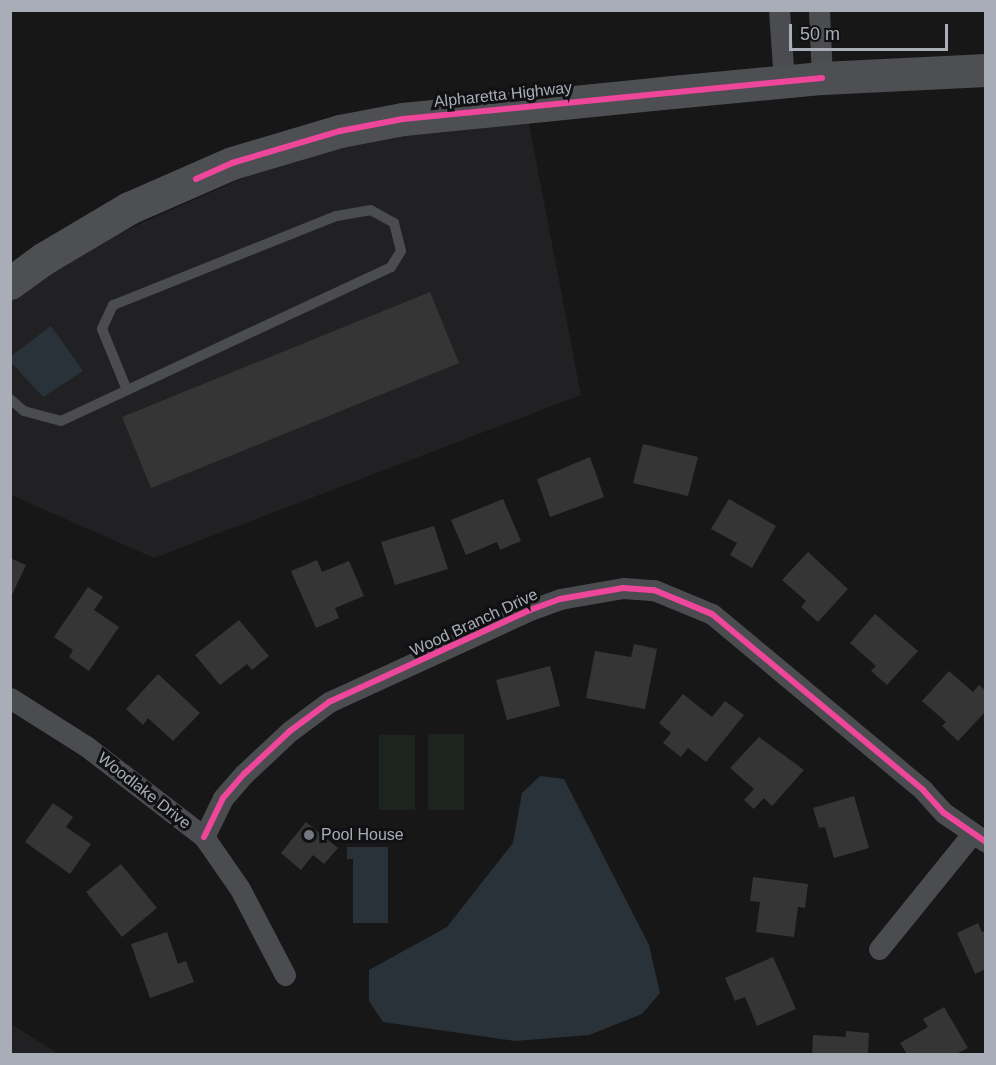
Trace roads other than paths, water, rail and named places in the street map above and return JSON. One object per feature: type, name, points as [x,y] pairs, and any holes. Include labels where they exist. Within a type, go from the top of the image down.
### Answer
[{"type":"main road","name":"Alpharetta Highway","points":[[10,283],[43,259],[129,208],[232,163],[340,131],[403,119],[822,78],[986,70]]},
{"type":"street","points":[[779,10],[784,82]]},
{"type":"street","points":[[819,10],[822,78]]},
{"type":"street","name":"Wood Branch Drive","points":[[204,837],[223,798],[244,774],[290,731],[329,702],[530,610],[591,592],[623,588],[654,590],[712,614],[979,838]]},
{"type":"street","name":"Woodlake Drive","points":[[10,698],[86,746],[204,837],[240,889],[285,975]]},
{"type":"street","points":[[879,949],[979,838]]},
{"type":"lane","points":[[10,399],[24,411],[61,421],[391,267],[401,250],[394,223],[371,210],[336,216],[113,305],[102,329],[127,390]]},
{"type":"place","name":"Pool House","points":[[309,835]]}]
